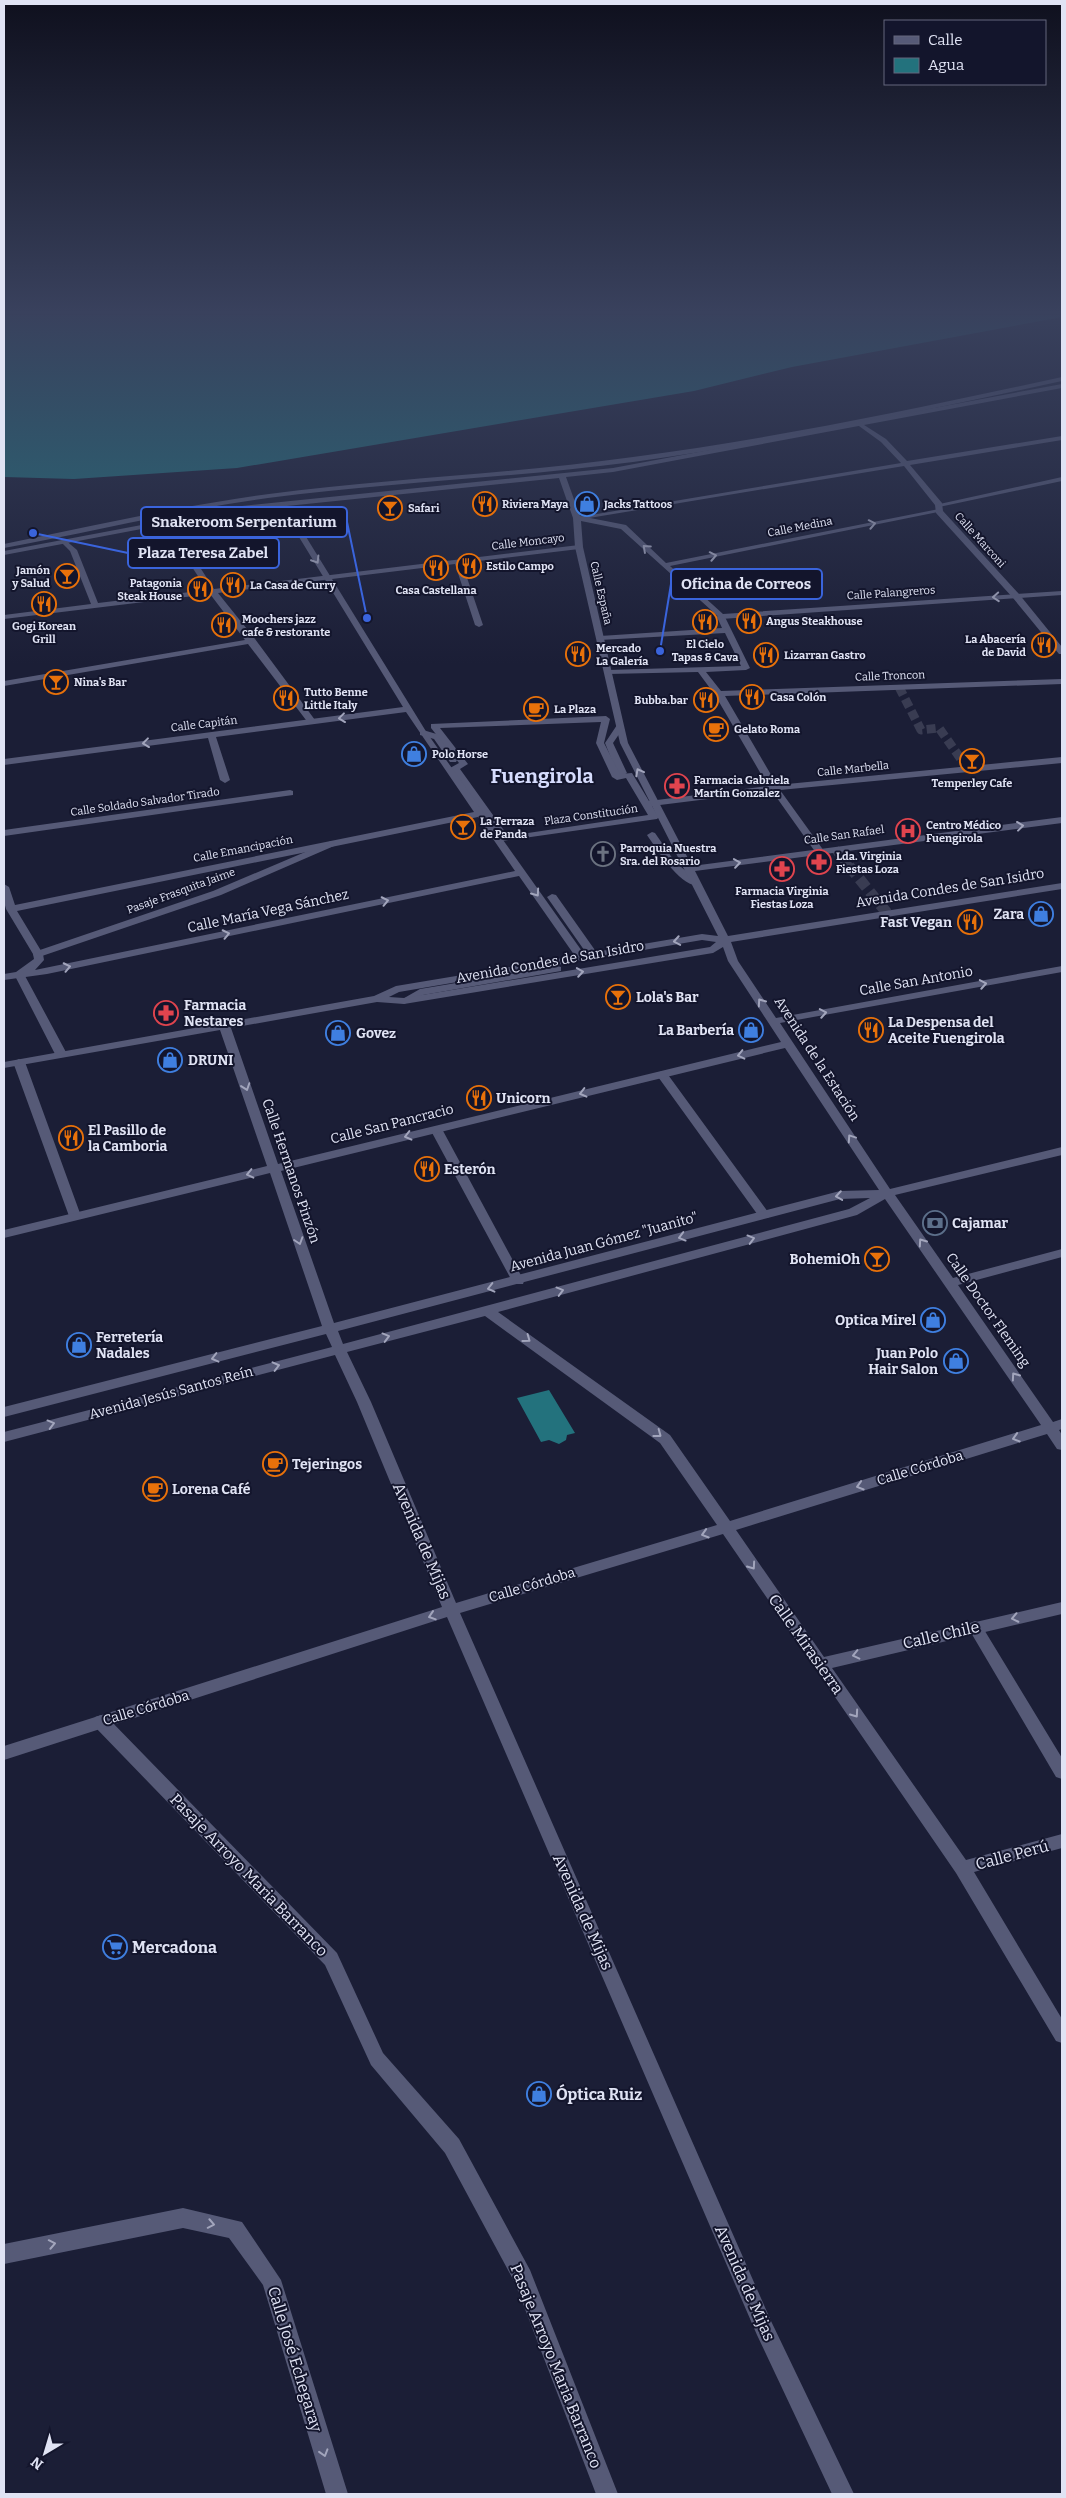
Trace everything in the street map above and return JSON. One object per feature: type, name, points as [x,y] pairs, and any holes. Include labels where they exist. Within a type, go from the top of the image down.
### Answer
[{"type":"street","points":[[4,546],[180,510],[270,496],[574,467],[694,450],[796,432]]},
{"type":"street","points":[[4,553],[216,512],[613,470],[830,432]]},
{"type":"street","name":"Calle Marconi","points":[[873,432],[904,465],[1062,652]]},
{"type":"street","points":[[577,518],[1062,438]]},
{"type":"street","name":"Calle España","points":[[562,475],[577,518],[579,547],[624,743],[651,804]]},
{"type":"street","name":"Calle Medina","points":[[665,565],[939,508],[1062,479]]},
{"type":"street","points":[[282,504],[423,733],[581,957]]},
{"type":"street","points":[[577,518],[623,527],[721,617],[746,668],[608,672]]},
{"type":"street","points":[[166,521],[211,590],[252,641],[312,722]]},
{"type":"street","points":[[64,541],[73,550],[95,604]]},
{"type":"street","name":"Calle Moncayo","points":[[4,617],[95,604],[579,547]]},
{"type":"street","points":[[458,562],[478,625]]},
{"type":"street","name":"Calle Palangreros","points":[[721,617],[1062,593]]},
{"type":"street","points":[[600,638],[728,630]]},
{"type":"street","points":[[1048,636],[1062,636]]},
{"type":"street","points":[[4,684],[252,641]]},
{"type":"street","points":[[701,670],[719,694],[774,788],[819,851]]},
{"type":"street","name":"Calle Troncon","points":[[719,694],[1062,681]]},
{"type":"street","name":"Calle Capitán","points":[[4,762],[408,709]]},
{"type":"street","name":"Plaza Constitución","points":[[606,719],[600,743],[618,777],[629,775],[651,804],[654,817],[505,839],[455,768],[464,764],[434,726],[606,719]]},
{"type":"street","points":[[620,727],[609,743],[622,773]]},
{"type":"street","points":[[423,733],[437,737],[453,760]]},
{"type":"street","points":[[211,735],[225,780]]},
{"type":"street","name":"Calle Marbella","points":[[651,804],[774,788],[1062,760]]},
{"type":"street","name":"Calle Soldado Salvador Tirado","points":[[4,833],[290,793]]},
{"type":"street","name":"Avenida de la Estación","points":[[651,804],[689,869],[725,940],[733,961],[888,1193]]},
{"type":"street","name":"Calle Emancipación","points":[[11,909],[480,814]]},
{"type":"street","name":"Calle San Rafael","points":[[689,869],[1062,820]]},
{"type":"street","points":[[652,835],[672,864],[695,883]]},
{"type":"street","name":"Pasaje Frasquita Jaime","points":[[38,954],[217,894],[330,844]]},
{"type":"street","name":"Calle María Vega Sánchez","points":[[4,977],[47,971],[522,872]]},
{"type":"street","name":"Avenida Condes de San Isidro","points":[[377,999],[396,989],[702,937],[725,940],[1062,886]]},
{"type":"street","points":[[4,887],[11,909],[38,954],[39,960],[32,967],[19,974],[60,1054]]},
{"type":"street","points":[[552,897],[593,955]]},
{"type":"street","name":"Avenida Condes de San Isidro","points":[[4,1065],[377,999],[404,1001],[713,950],[725,940]]},
{"type":"street","points":[[404,1001],[420,992],[557,968]]},
{"type":"street","name":"Calle San Antonio","points":[[775,1022],[1062,970]]},
{"type":"street","name":"Calle Hermanos Pinzón","points":[[224,1025],[329,1328]]},
{"type":"street","name":"Calle San Pancracio","points":[[4,1234],[788,1044]]},
{"type":"street","points":[[19,1062],[75,1216]]},
{"type":"street","points":[[662,1074],[764,1215]]},
{"type":"street","points":[[436,1129],[518,1281]]},
{"type":"street","name":"Avenida Juan Gómez \"Juanito\"","points":[[329,1328],[518,1281],[840,1195],[888,1193],[1062,1151]]},
{"type":"street","name":"Avenida Juan Gómez \"Juanito\"","points":[[339,1350],[853,1212],[888,1193]]},
{"type":"street","name":"Calle Doctor Fleming","points":[[888,1193],[950,1282],[1056,1426],[1062,1445]]},
{"type":"street","points":[[950,1282],[1062,1253]]},
{"type":"street","name":"Calle Mirasierra","points":[[487,1311],[665,1439],[962,1868],[1062,2035]]},
{"type":"street","name":"Avenida de Mijas","points":[[329,1328],[364,1402],[452,1610],[764,2328],[843,2494]]},
{"type":"street","name":"Avenida Jesús Santos Reín","points":[[4,1412],[329,1328]]},
{"type":"street","name":"Avenida Jesús Santos Reín","points":[[4,1436],[339,1350]]},
{"type":"street","name":"Calle Córdoba","points":[[4,1753],[452,1610],[1056,1426]]},
{"type":"street","name":"Calle Chile","points":[[821,1664],[1062,1608]]},
{"type":"street","points":[[975,1627],[1062,1772]]},
{"type":"street","name":"Pasaje Arroyo Maria Barranco","points":[[101,1722],[331,1959],[378,2059],[452,2146],[523,2277],[607,2494]]},
{"type":"street","name":"Calle Perú","points":[[962,1868],[1062,1841]]},
{"type":"street","name":"Calle José Echegaray","points":[[4,2254],[183,2218],[235,2229],[270,2280],[337,2494]]},
{"type":"water","points":[[4,432],[453,432],[237,468],[74,479],[4,477]]},
{"type":"water","points":[[549,1390],[575,1433],[567,1435],[566,1440],[559,1444],[549,1440],[541,1442],[517,1398]]},
{"type":"tunnel","points":[[899,687],[921,730],[939,728],[968,769]]},
{"type":"tunnel","points":[[835,849],[850,868]]},
{"type":"tunnel","points":[[849,866],[887,913]]},
{"type":"place","name":"Riviera Maya","points":[[485,504]]},
{"type":"place","name":"Jacks Tattoos","points":[[587,504]]},
{"type":"place","name":"Safari","points":[[390,508]]},
{"type":"place","name":"Plaza Teresa Zabel","points":[[33,533]]},
{"type":"place","name":"Estilo Campo","points":[[469,566]]},
{"type":"place","name":"Casa Castellana","points":[[436,568]]},
{"type":"place","name":"Jamón y Salud","points":[[67,576]]},
{"type":"place","name":"La Casa de Curry","points":[[233,585]]},
{"type":"place","name":"Patagonia Steak House","points":[[200,589]]},
{"type":"place","name":"Gogi Korean Grill","points":[[44,604]]},
{"type":"place","name":"Snakeroom Serpentarium","points":[[367,618]]},
{"type":"place","name":"Angus Steakhouse","points":[[749,621]]},
{"type":"place","name":"El Cielo Tapas & Cava","points":[[705,622]]},
{"type":"place","name":"Moochers jazz cafe & restorante","points":[[224,625]]},
{"type":"place","name":"La Abacería de David","points":[[1044,645]]},
{"type":"place","name":"Oficina de Correos","points":[[660,651]]},
{"type":"place","name":"Mercado La Galería","points":[[578,654]]},
{"type":"place","name":"Lizarran Gastro","points":[[766,655]]},
{"type":"place","name":"Nina's Bar","points":[[56,682]]},
{"type":"place","name":"Casa Colón","points":[[752,697]]},
{"type":"place","name":"Tutto Benne Little Italy","points":[[286,698]]},
{"type":"place","name":"Bubba.bar","points":[[706,700]]},
{"type":"place","name":"La Plaza","points":[[536,709]]},
{"type":"place","name":"Gelato Roma","points":[[716,729]]},
{"type":"place","name":"Polo Horse","points":[[414,754]]},
{"type":"place","name":"Temperley Cafe","points":[[972,761]]},
{"type":"place","name":"Farmacia Gabriela Martín Gonzalez","points":[[677,786]]},
{"type":"place","name":"La Terraza de Panda","points":[[463,827]]},
{"type":"place","name":"Centro Médico Fuengirola","points":[[908,831]]},
{"type":"place","name":"Parroquia Nuestra Sra. del Rosario","points":[[603,854]]},
{"type":"place","name":"Lda. Virginia Fiestas Loza","points":[[819,862]]},
{"type":"place","name":"Farmacia Virginia Fiestas Loza","points":[[782,869]]},
{"type":"place","name":"Zara","points":[[1041,914]]},
{"type":"place","name":"Fast Vegan","points":[[970,922]]},
{"type":"place","name":"Lola's Bar","points":[[618,997]]},
{"type":"place","name":"Farmacia Nestares","points":[[166,1013]]},
{"type":"place","name":"La Barbería","points":[[751,1030]]},
{"type":"place","name":"La Despensa del Aceite Fuengirola","points":[[871,1030]]},
{"type":"place","name":"Govez","points":[[338,1033]]},
{"type":"place","name":"DRUNI","points":[[170,1060]]},
{"type":"place","name":"Unicorn","points":[[479,1098]]},
{"type":"place","name":"El Pasillo de la Camboria","points":[[71,1138]]},
{"type":"place","name":"Esterón","points":[[427,1169]]},
{"type":"place","name":"Cajamar","points":[[935,1223]]},
{"type":"place","name":"BohemiOh","points":[[877,1259]]},
{"type":"place","name":"Optica Mirel","points":[[933,1320]]},
{"type":"place","name":"Ferretería Nadales","points":[[79,1345]]},
{"type":"place","name":"Juan Polo Hair Salon","points":[[956,1361]]},
{"type":"place","name":"Tejeringos","points":[[275,1464]]},
{"type":"place","name":"Lorena Café","points":[[155,1489]]},
{"type":"place","name":"Mercadona","points":[[115,1947]]},
{"type":"place","name":"Óptica Ruiz","points":[[539,2094]]},
{"type":"district","name":"Fuengirola","points":[[542,776]]}]
